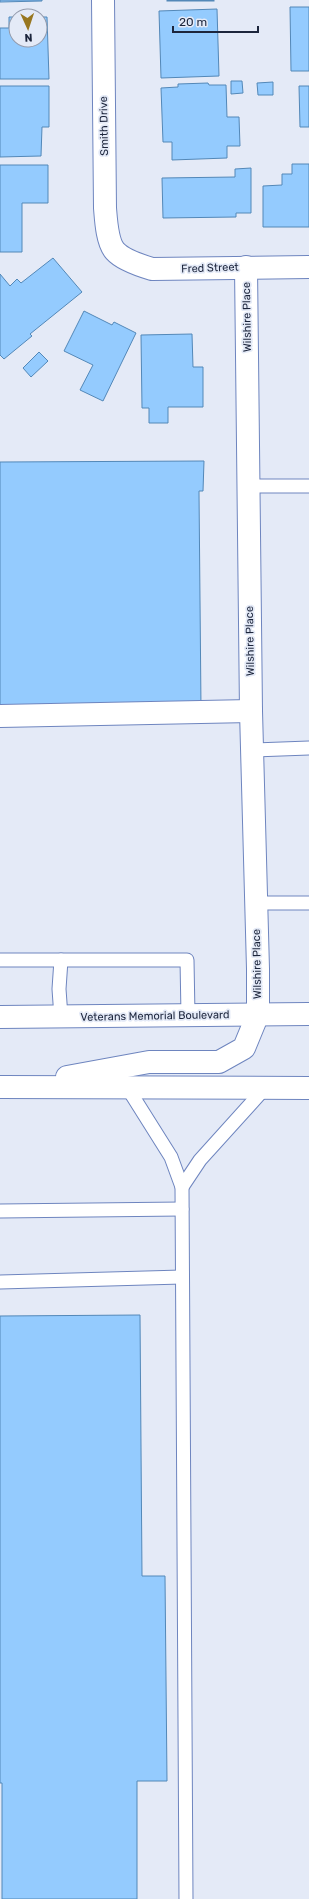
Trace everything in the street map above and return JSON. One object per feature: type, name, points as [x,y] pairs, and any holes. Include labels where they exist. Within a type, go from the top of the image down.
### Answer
[{"type":"street","name":"Smith Drive","points":[[103,0],[105,208],[108,232],[115,251]]},
{"type":"street","name":"Fred Street","points":[[115,251],[132,262],[152,269],[309,267]]},
{"type":"street","name":"Wilshire Place","points":[[246,267],[251,712],[258,1014]]},
{"type":"street","points":[[0,716],[251,712]]},
{"type":"street","points":[[8,1087],[149,1062],[219,1062],[244,1048],[258,1014]]},
{"type":"street","name":"Veterans Memorial Boulevard","points":[[0,1017],[309,1014]]},
{"type":"street","points":[[8,1087],[309,1088]]},
{"type":"lane","points":[[248,486],[309,486]]},
{"type":"lane","points":[[252,750],[309,748]]},
{"type":"lane","points":[[256,903],[309,903]]},
{"type":"lane","points":[[0,960],[187,960],[188,1015]]},
{"type":"lane","points":[[60,960],[59,989],[61,1017]]},
{"type":"lane","points":[[127,1087],[171,1157],[182,1187],[186,1899]]},
{"type":"lane","points":[[182,1187],[200,1160],[265,1088]]},
{"type":"lane","points":[[0,1211],[182,1209]]},
{"type":"lane","points":[[0,1282],[182,1277]]},
{"type":"building","points":[[0,0],[42,0],[42,1],[0,2]]},
{"type":"building","points":[[214,0],[214,1],[167,1]]},
{"type":"building","points":[[290,7],[309,7],[309,71],[291,71]]},
{"type":"building","points":[[217,9],[219,76],[161,78],[159,11]]},
{"type":"building","points":[[0,28],[8,28],[8,48],[48,48],[49,79],[0,79]]},
{"type":"building","points":[[231,81],[242,81],[243,93],[231,94]]},
{"type":"building","points":[[273,82],[273,95],[258,95],[257,83]]},
{"type":"building","points":[[208,83],[209,85],[226,85],[227,117],[239,117],[240,146],[227,146],[227,158],[172,160],[172,142],[163,142],[161,88],[178,87],[178,84]]},
{"type":"building","points":[[0,86],[49,86],[49,127],[42,127],[41,156],[0,157]]},
{"type":"building","points":[[299,86],[309,86],[309,127],[300,127]]},
{"type":"building","points":[[292,164],[309,164],[309,227],[263,227],[263,186],[282,185],[282,174],[292,174]]},
{"type":"building","points":[[0,165],[48,165],[48,203],[22,203],[22,252],[0,252]]},
{"type":"building","points":[[251,168],[251,213],[236,213],[236,217],[163,218],[162,178],[235,177],[235,169]]},
{"type":"building","points":[[53,258],[82,292],[30,334],[32,336],[4,359],[0,355],[0,274],[10,286],[17,279],[21,283]]},
{"type":"building","points":[[84,311],[112,325],[114,322],[136,333],[103,401],[80,390],[93,365],[64,351]]},
{"type":"building","points":[[192,334],[193,367],[203,367],[203,407],[168,407],[168,423],[149,423],[149,408],[142,408],[141,335]]},
{"type":"building","points":[[39,352],[48,361],[31,377],[23,368]]},
{"type":"building","points":[[204,461],[203,491],[199,491],[201,708],[0,710],[0,462]]},
{"type":"building","points":[[140,1315],[142,1576],[165,1576],[167,1781],[137,1781],[137,1899],[2,1899],[2,1783],[0,1783],[0,1316]]}]
